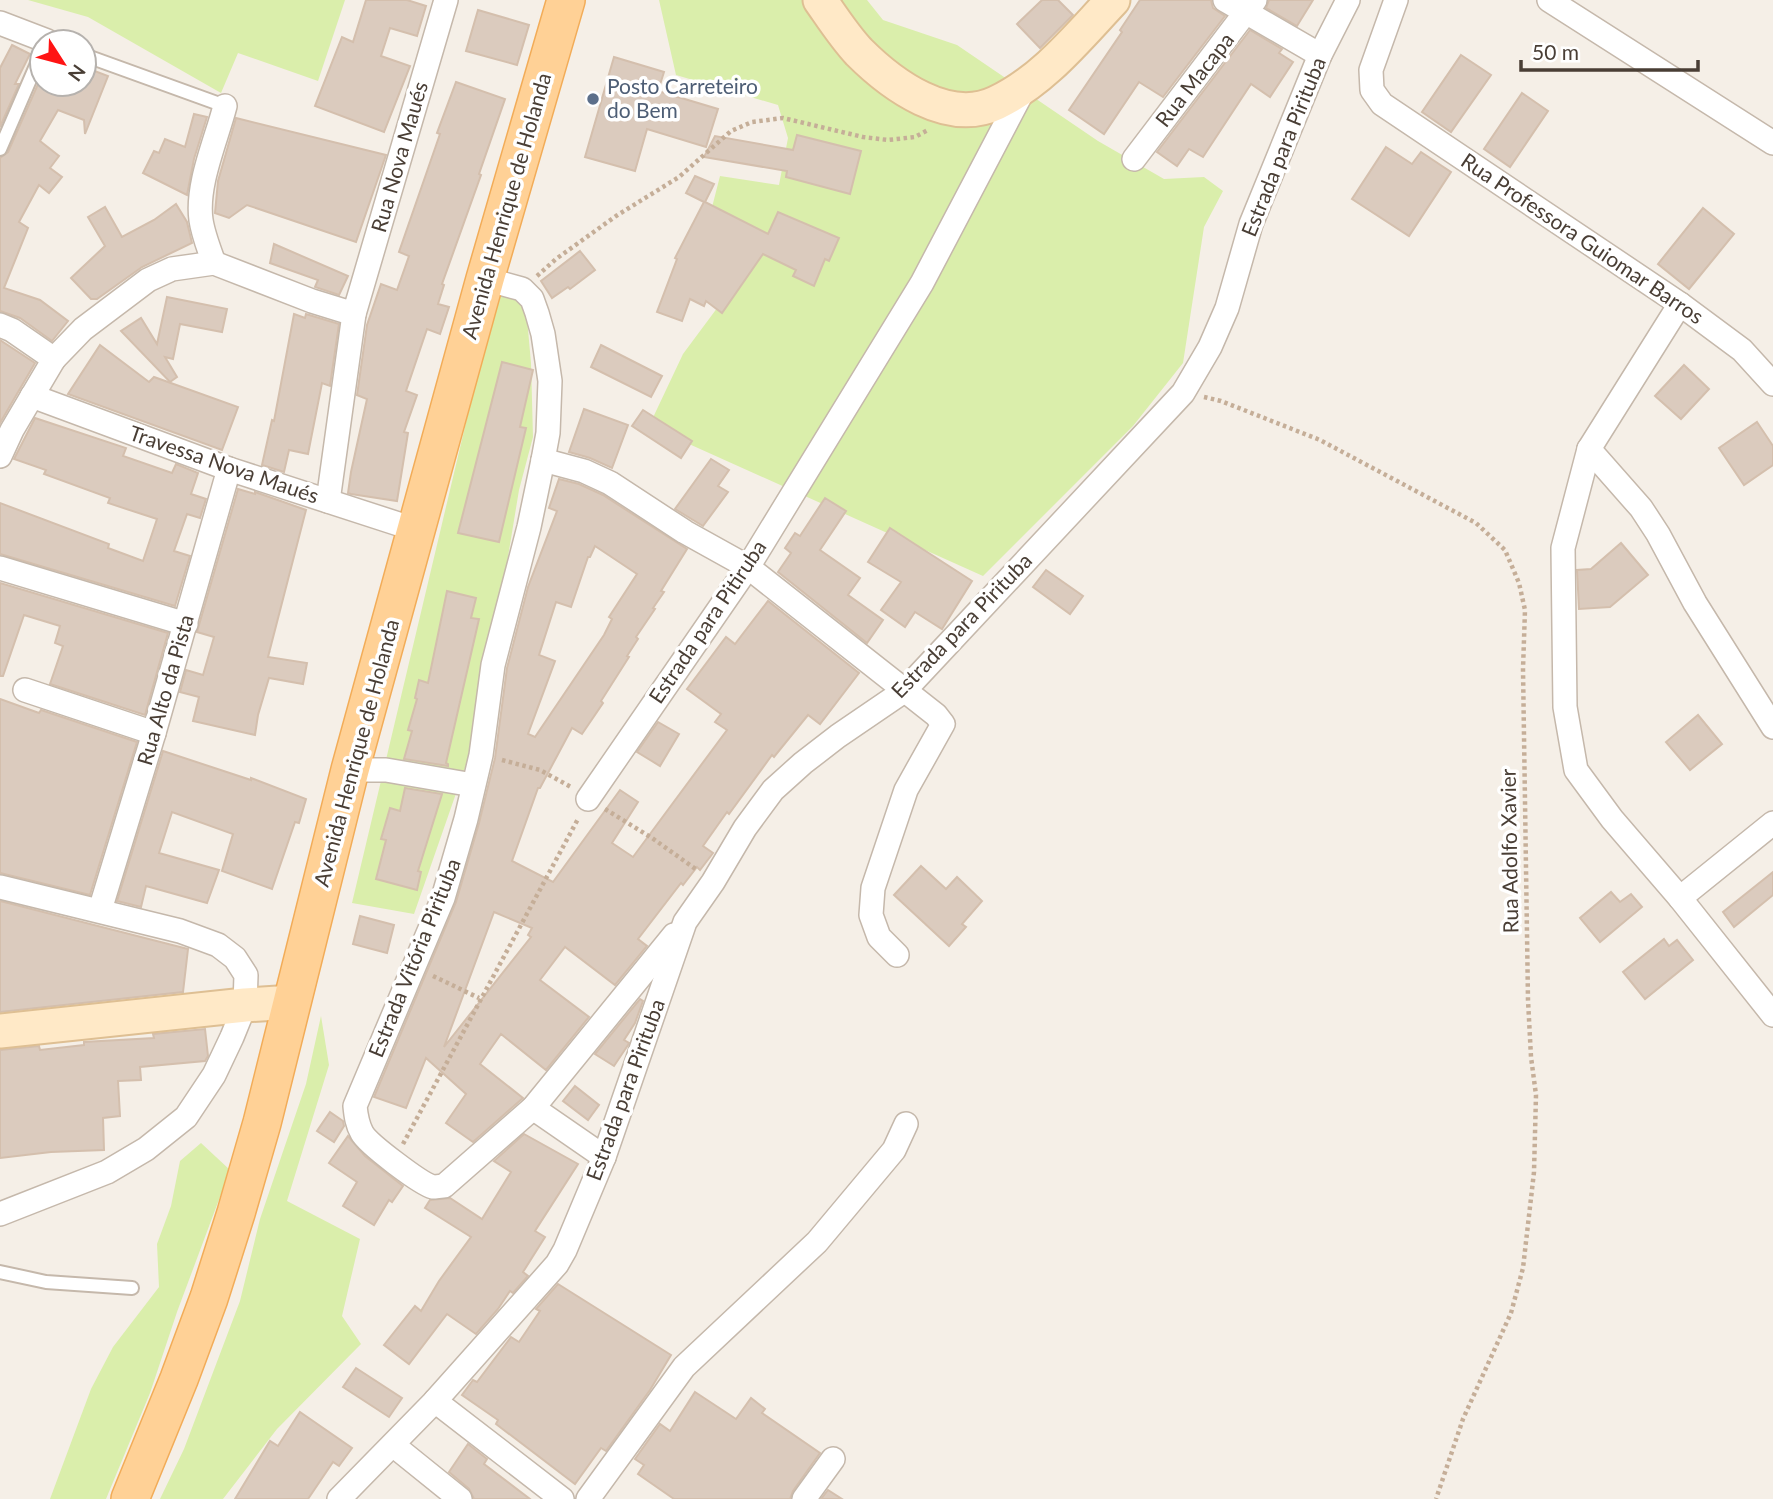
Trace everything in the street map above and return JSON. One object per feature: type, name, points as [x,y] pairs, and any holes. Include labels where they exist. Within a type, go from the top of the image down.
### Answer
[{"type":"main road","name":"Avenida Henrique de Holanda","points":[[130,1499],[180,1379],[209,1298],[262,1123],[351,770],[485,279],[566,0]]},
{"type":"main road","points":[[820,0],[858,51],[885,75],[931,104],[962,110],[994,104],[1027,84],[1056,59],[1113,0]]},
{"type":"main road","points":[[0,1031],[245,1004],[293,1002]]},
{"type":"street","name":"Rua Nova Maués","points":[[328,501],[354,314],[446,0]]},
{"type":"street","points":[[1224,0],[1251,6],[1320,55]]},
{"type":"street","name":"Estrada para Pirituba","points":[[339,1499],[435,1401],[557,1264],[565,1251],[604,1157],[685,922],[713,883],[745,828],[773,790],[838,736],[904,691],[1183,393],[1210,347],[1227,308],[1251,224],[1320,55],[1348,0]]},
{"type":"street","name":"Rua Professora Guiomar Barros","points":[[1396,0],[1371,70],[1372,90],[1381,104],[1680,304],[1742,350],[1773,384]]},
{"type":"street","points":[[1549,0],[1773,143]]},
{"type":"street","name":"Rua Macapa","points":[[1134,159],[1251,6]]},
{"type":"street","points":[[0,23],[28,34]]},
{"type":"street","name":"Estrada para Pitiruba","points":[[588,799],[748,567],[922,284],[1027,84]]},
{"type":"street","points":[[214,262],[201,223],[200,205],[202,187],[225,106]]},
{"type":"street","points":[[0,456],[54,359],[83,329],[148,280],[172,269],[214,262],[312,301],[354,314]]},
{"type":"street","points":[[485,279],[522,289]]},
{"type":"street","name":"Estrada Vitória Pirituba","points":[[522,289],[532,299],[537,313],[550,381],[544,460],[493,665],[481,755],[466,819],[443,898],[355,1106],[356,1120],[361,1131],[374,1148],[433,1186],[444,1186],[533,1108],[685,922]]},
{"type":"street","points":[[1680,304],[1589,449],[1563,548],[1565,707],[1576,769],[1612,819],[1680,898],[1773,1015]]},
{"type":"street","points":[[0,325],[12,330],[54,359]]},
{"type":"street","name":"Travessa Nova Maués","points":[[32,396],[229,469],[417,530]]},
{"type":"street","points":[[1589,449],[1642,508],[1695,603],[1773,727]]},
{"type":"street","points":[[544,460],[584,471],[610,483],[685,532],[748,567],[936,715],[943,724],[906,790],[873,888],[871,915],[879,937],[897,955]]},
{"type":"street","name":"Rua Alto da Pista","points":[[100,910],[186,624],[229,469]]},
{"type":"street","points":[[0,568],[186,624]]},
{"type":"street","points":[[25,690],[154,733]]},
{"type":"street","points":[[351,770],[386,770],[473,785]]},
{"type":"street","points":[[1680,898],[1773,823]]},
{"type":"street","points":[[0,887],[180,931],[218,945],[236,958],[246,975],[245,1004],[214,1075],[186,1117],[146,1149],[107,1172],[0,1214]]},
{"type":"street","points":[[533,1108],[604,1157]]},
{"type":"street","points":[[588,1499],[684,1367],[817,1242],[894,1150],[906,1124]]},
{"type":"street","points":[[435,1401],[562,1499]]},
{"type":"street","points":[[393,1445],[460,1499]]},
{"type":"street","points":[[804,1499],[833,1459]]},
{"type":"lane","points":[[98,60],[225,106]]},
{"type":"lane","points":[[0,149],[28,84]]},
{"type":"lane","points":[[0,1272],[46,1282],[132,1288]]},
{"type":"path","points":[[522,289],[556,259],[616,216],[679,177],[732,131],[752,122],[783,118],[863,137],[888,140],[915,137],[962,110]]},
{"type":"path","name":"Rua Adolfo Xavier","points":[[1183,393],[1221,401],[1320,440],[1476,523],[1506,550],[1519,583],[1525,610],[1523,669],[1528,1000],[1536,1095],[1534,1172],[1523,1268],[1511,1313],[1463,1419],[1436,1499]]},
{"type":"path","points":[[481,755],[540,770],[566,783],[652,838],[713,883]]},
{"type":"path","points":[[394,1161],[588,799]]},
{"type":"path","points":[[413,966],[479,998]]},
{"type":"green space","points":[[28,0],[345,0],[318,81],[238,53],[221,93],[88,17]]},
{"type":"green space","points":[[659,0],[867,0],[883,20],[957,45],[1098,141],[1164,179],[1204,177],[1223,191],[1204,227],[1183,363],[1133,426],[983,576],[649,426],[683,354],[761,249],[709,219],[720,176],[779,185],[788,138],[778,105],[676,75]]},
{"type":"green space","points":[[497,292],[525,296],[531,363],[533,437],[519,490],[504,581],[480,673],[468,759],[414,914],[352,903]]},
{"type":"green space","points":[[321,1016],[329,1065],[287,1201],[360,1239],[342,1316],[361,1344],[277,1429],[223,1499],[160,1499],[184,1449],[240,1301],[260,1219],[306,1084]]},
{"type":"green space","points":[[201,1143],[230,1170],[150,1393],[106,1499],[50,1499],[91,1389],[113,1347],[159,1287],[157,1244],[171,1206],[180,1161]]},
{"type":"building","points":[[366,0],[407,0],[426,6],[417,36],[390,28],[381,56],[410,66],[384,132],[315,106],[342,37],[353,42]]},
{"type":"building","points":[[1042,0],[1058,0],[1073,15],[1040,48],[1017,24]]},
{"type":"building","points":[[1140,0],[1211,0],[1213,8],[1225,16],[1163,97],[1139,82],[1104,134],[1069,110],[1122,32],[1120,30]]},
{"type":"building","points":[[1269,0],[1313,0],[1297,26],[1266,8]]},
{"type":"building","points":[[478,10],[529,25],[517,65],[466,51]]},
{"type":"building","points":[[1250,30],[1282,49],[1279,53],[1293,62],[1270,97],[1251,84],[1203,157],[1189,149],[1177,166],[1157,152]]},
{"type":"building","points":[[12,45],[28,53],[15,84],[19,84],[0,127],[0,68]]},
{"type":"building","points":[[1461,55],[1491,75],[1451,132],[1422,112]]},
{"type":"building","points":[[614,57],[664,72],[658,91],[718,109],[706,147],[647,129],[635,171],[585,157]]},
{"type":"building","points":[[98,72],[108,76],[85,134],[84,120],[58,110],[40,141],[59,156],[50,168],[62,177],[49,193],[39,185],[19,222],[28,228],[4,288],[40,300],[68,321],[52,341],[20,318],[0,311],[0,158],[8,152],[32,98],[98,98]]},
{"type":"building","points":[[456,82],[505,99],[442,284],[444,285],[438,304],[449,307],[440,334],[427,329],[406,391],[417,395],[404,432],[408,433],[397,501],[351,494],[348,493],[351,472],[367,399],[357,395],[367,325],[381,284],[397,290],[409,256],[399,252]]},
{"type":"building","points":[[1522,93],[1548,111],[1510,167],[1484,149]]},
{"type":"building","points":[[194,114],[207,117],[194,159],[187,195],[143,173],[154,151],[159,153],[165,139],[185,147]]},
{"type":"building","points":[[236,118],[386,155],[356,242],[247,205],[229,218],[215,213],[218,181]]},
{"type":"building","points":[[797,135],[861,151],[850,194],[786,177],[787,171],[704,157],[715,136],[793,150]]},
{"type":"building","points":[[1386,147],[1412,164],[1421,152],[1451,172],[1409,236],[1352,199]]},
{"type":"building","points":[[695,176],[714,184],[705,202],[768,234],[778,212],[839,238],[829,261],[825,259],[814,286],[793,276],[796,270],[763,254],[722,313],[706,301],[704,306],[690,299],[682,321],[657,312],[677,259],[675,258],[704,202],[686,193]]},
{"type":"building","points":[[176,204],[187,222],[192,243],[142,267],[97,299],[91,299],[71,278],[105,246],[88,217],[105,207],[122,237],[154,220]]},
{"type":"building","points":[[1703,208],[1734,234],[1689,289],[1658,264]]},
{"type":"building","points":[[274,244],[348,276],[339,295],[315,287],[318,280],[270,263]]},
{"type":"building","points":[[580,251],[595,270],[570,289],[568,287],[552,298],[541,281]]},
{"type":"building","points":[[167,297],[227,309],[222,332],[180,324],[173,359],[165,357],[177,377],[170,382],[121,331],[141,318],[157,344]]},
{"type":"building","points":[[294,314],[305,318],[306,314],[339,324],[330,386],[322,383],[308,454],[289,450],[284,472],[262,465],[272,420],[274,421]]},
{"type":"building","points":[[0,340],[35,363],[0,423]]},
{"type":"building","points":[[100,345],[149,382],[154,377],[238,407],[222,450],[68,394]]},
{"type":"building","points":[[601,345],[662,376],[651,397],[591,367]]},
{"type":"building","points":[[502,362],[533,370],[520,427],[526,428],[499,542],[458,533]]},
{"type":"building","points":[[1684,365],[1709,389],[1681,419],[1655,396]]},
{"type":"building","points":[[584,409],[628,425],[612,468],[569,452]]},
{"type":"building","points":[[643,410],[692,441],[681,458],[632,426]]},
{"type":"building","points":[[35,418],[126,448],[123,456],[172,473],[176,464],[198,473],[191,494],[206,499],[200,518],[187,514],[174,551],[190,556],[175,606],[0,554],[0,503],[109,544],[108,548],[143,561],[157,519],[108,503],[110,498],[44,474],[46,470],[14,459]]},
{"type":"building","points":[[1757,422],[1773,446],[1773,465],[1744,485],[1719,448]]},
{"type":"building","points":[[711,459],[729,470],[718,486],[728,492],[703,526],[675,509]]},
{"type":"building","points":[[559,479],[579,484],[603,495],[687,549],[661,591],[664,592],[653,608],[655,609],[636,637],[638,639],[627,656],[629,657],[601,701],[603,703],[582,734],[572,728],[538,788],[512,861],[553,882],[620,790],[638,802],[612,843],[633,857],[727,730],[715,722],[721,714],[687,689],[726,637],[735,644],[768,601],[859,673],[820,724],[808,715],[774,757],[772,755],[729,814],[727,812],[703,846],[713,853],[700,870],[697,867],[683,885],[681,883],[638,939],[647,946],[615,985],[565,947],[540,980],[589,1017],[546,1070],[501,1034],[480,1064],[523,1098],[473,1142],[446,1123],[466,1094],[426,1058],[406,1108],[374,1097],[456,902],[495,758],[507,668],[528,587],[557,511],[549,508]],"holes":[[[595,546],[637,574],[609,617],[612,619],[604,635],[535,737],[528,734],[555,661],[539,655],[556,602],[571,607],[588,557]],[[494,912],[532,928],[528,935],[531,937],[444,1047]]]},
{"type":"building","points":[[238,489],[255,492],[306,510],[268,657],[307,663],[303,684],[269,678],[255,735],[193,721],[199,697],[180,692],[186,670],[203,675],[214,637],[197,632]]},
{"type":"building","points":[[825,498],[846,511],[820,550],[860,578],[848,595],[883,620],[867,643],[778,572],[791,553],[785,548],[795,533],[800,536]]},
{"type":"building","points":[[890,528],[972,581],[942,629],[915,612],[905,627],[881,610],[901,582],[868,562]]},
{"type":"building","points":[[1621,543],[1648,575],[1610,607],[1579,609],[1577,570],[1591,569]]},
{"type":"building","points":[[1046,570],[1083,596],[1070,614],[1033,587]]},
{"type":"building","points":[[0,583],[168,633],[145,715],[50,684],[63,646],[55,643],[60,626],[24,615],[3,676],[0,676]]},
{"type":"building","points":[[447,591],[476,598],[471,618],[479,619],[446,763],[448,766],[404,759],[412,731],[408,730],[417,699],[419,680],[428,683]]},
{"type":"building","points":[[0,699],[137,742],[90,895],[0,873]]},
{"type":"building","points":[[1698,715],[1722,744],[1690,770],[1666,742]]},
{"type":"building","points":[[658,722],[679,734],[660,766],[637,752]]},
{"type":"building","points":[[163,751],[251,778],[306,799],[299,823],[295,822],[272,889],[222,871],[233,834],[172,812],[159,853],[219,870],[207,903],[146,886],[141,907],[117,901]]},
{"type":"building","points":[[405,788],[442,794],[418,871],[421,872],[417,890],[376,879],[386,840],[381,839],[390,808],[400,811]]},
{"type":"building","points":[[921,866],[946,889],[957,877],[982,901],[962,924],[966,927],[949,946],[894,895]]},
{"type":"building","points":[[1773,872],[1773,895],[1734,927],[1723,912]]},
{"type":"building","points":[[1611,892],[1620,902],[1631,894],[1642,907],[1600,942],[1580,918]]},
{"type":"building","points":[[0,901],[188,949],[183,992],[0,1012]]},
{"type":"building","points":[[360,916],[394,925],[387,953],[353,944]]},
{"type":"building","points":[[1664,939],[1669,946],[1677,940],[1693,960],[1645,999],[1623,972]]},
{"type":"building","points":[[640,999],[643,1001],[635,1023],[624,1040],[629,1043],[614,1066],[595,1054]]},
{"type":"building","points":[[205,1029],[208,1056],[205,1061],[140,1067],[141,1080],[118,1081],[120,1116],[103,1118],[104,1150],[0,1158],[0,1050],[39,1046],[40,1050],[84,1045],[84,1042],[154,1038],[153,1034]]},
{"type":"building","points":[[575,1086],[599,1105],[588,1120],[563,1101]]},
{"type":"building","points":[[330,1112],[343,1121],[344,1126],[334,1142],[317,1131]]},
{"type":"building","points":[[524,1134],[578,1164],[535,1231],[545,1237],[523,1272],[528,1276],[513,1293],[510,1291],[476,1334],[447,1314],[409,1364],[384,1345],[415,1306],[421,1311],[471,1237],[425,1208],[430,1200],[450,1198],[482,1219],[511,1172],[494,1161]]},
{"type":"building","points":[[348,1136],[365,1156],[403,1186],[392,1202],[389,1200],[374,1225],[343,1206],[357,1182],[329,1163]]},
{"type":"building","points":[[558,1284],[671,1355],[650,1390],[606,1451],[601,1448],[575,1484],[496,1424],[498,1420],[462,1395],[473,1380],[477,1382],[511,1337],[519,1342],[540,1311],[536,1309]]},
{"type":"building","points":[[356,1368],[402,1398],[389,1417],[343,1387]]},
{"type":"building","points":[[695,1392],[736,1419],[751,1398],[765,1409],[762,1413],[820,1453],[790,1499],[674,1499],[638,1474],[644,1465],[635,1459],[660,1424],[670,1431]]},
{"type":"building","points":[[300,1412],[352,1448],[339,1466],[333,1462],[308,1499],[235,1499],[270,1441],[278,1446]]},
{"type":"building","points":[[468,1444],[487,1459],[484,1464],[530,1499],[474,1499],[469,1489],[449,1472]]},
{"type":"building","points":[[828,1490],[842,1499],[821,1499]]},
{"type":"place","name":"Posto Carreteiro do Bem","points":[[593,99]]}]
